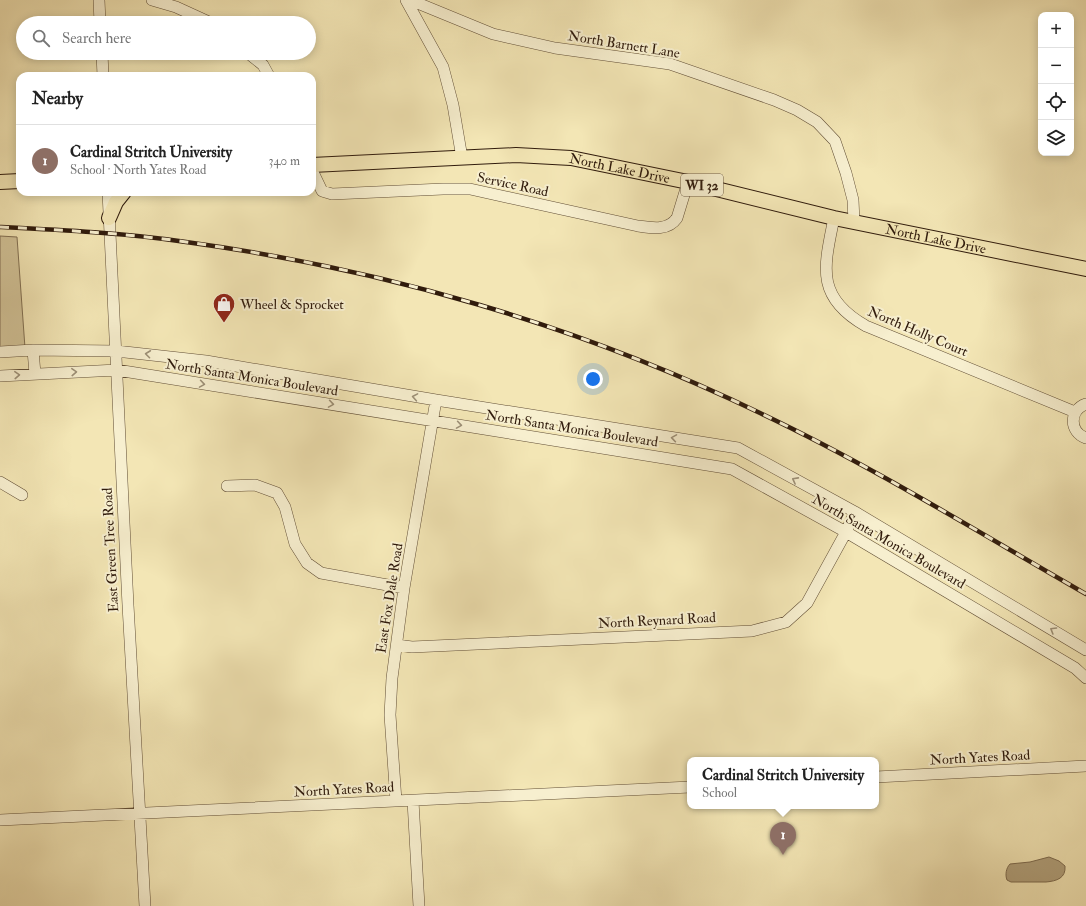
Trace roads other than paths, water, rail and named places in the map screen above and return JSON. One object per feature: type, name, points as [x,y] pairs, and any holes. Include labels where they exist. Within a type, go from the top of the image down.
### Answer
[{"type":"main road","name":"North Lake Drive","points":[[316,165],[516,155],[571,158],[688,182],[834,218],[1086,269]]},
{"type":"main road","points":[[0,182],[16,181]]},
{"type":"main road","points":[[109,218],[116,202],[121,196]]},
{"type":"street","points":[[99,0],[100,16]]},
{"type":"street","points":[[152,0],[176,7],[196,16]]},
{"type":"street","points":[[406,0],[443,67],[453,105],[462,158]]},
{"type":"street","name":"North Barnett Lane","points":[[410,0],[493,34],[555,48],[670,64],[774,100],[797,110],[817,122],[835,141],[853,200],[854,222]]},
{"type":"street","points":[[102,60],[102,72]]},
{"type":"street","points":[[257,60],[263,65],[267,72]]},
{"type":"street","name":"Service Road","points":[[316,178],[322,191],[332,194],[470,189],[638,226],[658,228],[674,223],[677,218],[688,182]]},
{"type":"street","name":"East Green Tree Road","points":[[108,196],[128,605],[145,906]]},
{"type":"street","name":"North Holly Court","points":[[834,218],[826,262],[826,272],[829,287],[836,302],[854,319],[866,326],[1075,412]]},
{"type":"street","points":[[33,350],[35,374]]},
{"type":"street","name":"North Santa Monica Boulevard","points":[[0,352],[33,350],[116,351],[206,361],[436,400],[738,448],[855,512],[1086,650]]},
{"type":"street","name":"North Santa Monica Boulevard","points":[[0,376],[117,370],[732,470],[846,532],[1075,668],[1086,678]]},
{"type":"street","name":"East Fox Dale Road","points":[[396,801],[390,715],[392,678],[404,588],[436,400]]},
{"type":"street","points":[[1086,404],[1079,407],[1073,417],[1074,429],[1077,433],[1086,438]]},
{"type":"street","points":[[0,482],[22,495]]},
{"type":"street","points":[[227,486],[255,485],[277,493],[285,508],[296,544],[306,563],[321,573],[404,588]]},
{"type":"street","name":"North Reynard Road","points":[[397,645],[420,647],[752,631],[786,622],[807,603],[846,532],[855,512]]},
{"type":"street","name":"North Yates Road","points":[[879,777],[1086,766]]},
{"type":"street","name":"North Yates Road","points":[[0,820],[687,787]]},
{"type":"street","points":[[413,801],[419,906]]},
{"type":"railway","points":[[0,227],[140,236],[260,254],[334,268],[407,285],[480,305],[551,328],[622,353],[692,382],[802,433],[884,477],[1086,594]]},
{"type":"place","name":"Wheel & Sprocket","points":[[224,324]]},
{"type":"place","name":"Cardinal Stritch University","points":[[783,855]]}]
